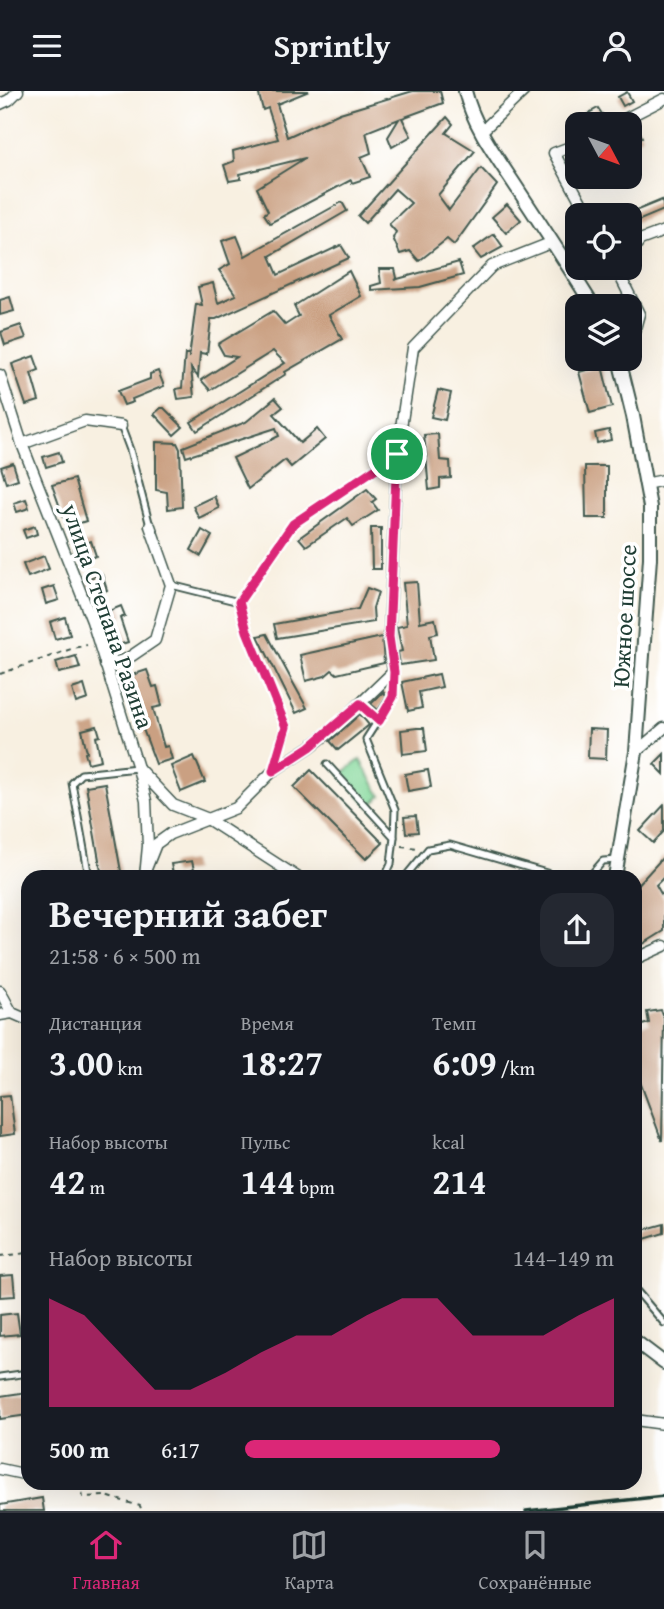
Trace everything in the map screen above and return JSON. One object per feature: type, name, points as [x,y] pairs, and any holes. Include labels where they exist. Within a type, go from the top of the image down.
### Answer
[{"type":"street","points":[[0,104],[18,91]]},
{"type":"street","points":[[465,91],[475,120],[496,157],[586,294]]},
{"type":"street","points":[[482,131],[524,91]]},
{"type":"street","points":[[639,112],[664,99]]},
{"type":"street","points":[[565,149],[554,153],[565,173]]},
{"type":"street","points":[[642,239],[664,231]]},
{"type":"street","points":[[147,870],[156,844],[170,834],[236,808],[273,771],[310,747],[394,672],[389,637],[397,454],[413,348],[492,265],[553,242]]},
{"type":"street","name":"Южное шоссе","points":[[616,870],[636,752],[650,558],[650,507],[622,371]]},
{"type":"street","name":"улица Степана Разина","points":[[0,375],[22,444],[98,643],[138,768],[146,801],[146,870]]},
{"type":"street","points":[[22,444],[85,421],[121,426]]},
{"type":"street","points":[[645,484],[664,480]]},
{"type":"street","points":[[105,665],[127,659],[156,640],[171,585],[150,526]]},
{"type":"street","points":[[636,752],[664,728]]},
{"type":"street","points":[[138,768],[173,806],[206,818],[286,870]]},
{"type":"street","points":[[642,956],[664,946]]},
{"type":"street","points":[[0,991],[12,1013]]},
{"type":"street","points":[[0,1015],[12,1013],[21,1017]]},
{"type":"street","points":[[642,1346],[664,1363]]},
{"type":"street","points":[[642,1421],[664,1424]]},
{"type":"street","points":[[0,1469],[21,1474]]},
{"type":"lane","points":[[121,426],[150,526]]},
{"type":"lane","points":[[239,602],[293,524],[397,454]]},
{"type":"lane","points":[[171,585],[239,602]]},
{"type":"lane","points":[[239,602],[247,631],[286,727],[273,771]]},
{"type":"lane","points":[[388,870],[395,810],[366,739],[393,697],[394,672]]},
{"type":"lane","points":[[360,704],[379,721]]},
{"type":"lane","points":[[327,764],[394,837]]},
{"type":"lane","points":[[88,870],[72,783],[81,773],[138,768]]},
{"type":"lane","points":[[411,870],[428,849],[450,845],[536,870]]},
{"type":"lane","points":[[595,870],[603,861],[618,860]]},
{"type":"lane","points":[[642,1297],[664,1323]]},
{"type":"lane","points":[[0,1377],[21,1374]]},
{"type":"path","points":[[0,674],[74,648],[98,643]]},
{"type":"path","points":[[393,846],[428,849]]},
{"type":"path","points":[[0,1256],[21,1254]]},
{"type":"path","points":[[81,1490],[83,1497],[106,1496],[140,1506],[142,1511]]},
{"type":"green space","points":[[360,760],[381,796],[370,807],[340,775]]},
{"type":"building","points":[[258,91],[309,91],[277,104],[287,137],[340,113],[413,91],[440,91],[443,103],[402,118],[411,136],[392,147],[388,137],[399,119],[366,132],[371,153],[361,157],[370,177],[352,183],[351,180],[270,223],[264,214],[268,211],[257,188],[305,158],[240,174],[241,179],[229,181],[224,165],[234,161],[233,151],[278,139],[268,108],[263,110]]},
{"type":"building","points":[[627,92],[632,101],[623,106],[618,97]]},
{"type":"building","points":[[447,117],[453,124],[446,133],[475,151],[438,195],[449,210],[481,168],[497,185],[454,245],[447,239],[419,261],[410,251],[400,254],[393,238],[396,232],[389,224],[411,203],[395,189],[365,223],[358,216]]},
{"type":"building","points":[[662,200],[664,210],[642,219],[642,208]]},
{"type":"building","points":[[342,202],[347,211],[270,256],[278,275],[341,245],[349,258],[211,319],[207,354],[200,353],[198,377],[191,368],[194,397],[178,399],[176,389],[182,388],[185,354],[189,354],[189,358],[196,304],[202,305],[198,287],[213,283],[218,303],[236,295],[219,270],[230,264],[222,241],[237,236],[245,256]]},
{"type":"building","points":[[507,204],[521,220],[506,233],[492,217]]},
{"type":"building","points":[[494,234],[503,247],[481,259],[473,249]]},
{"type":"building","points":[[459,262],[463,275],[420,287],[371,290],[371,286],[381,283],[379,269],[395,269],[397,278],[394,280]]},
{"type":"building","points":[[349,271],[361,296],[329,315],[342,339],[285,372],[286,374],[197,431],[191,422],[285,363],[273,351],[210,390],[201,380],[237,357],[224,355],[218,344],[273,311],[285,325],[299,316],[294,306]]},
{"type":"building","points":[[10,297],[14,311],[0,315],[0,300]]},
{"type":"building","points":[[21,325],[26,338],[5,345],[1,332]]},
{"type":"building","points":[[34,356],[39,370],[31,373],[39,401],[26,405],[12,364]]},
{"type":"building","points":[[158,371],[164,386],[124,405],[118,391],[150,379],[150,374]]},
{"type":"building","points":[[603,371],[612,407],[590,413],[579,372]]},
{"type":"building","points":[[438,390],[451,393],[445,420],[431,417]]},
{"type":"building","points":[[275,398],[283,407],[274,414],[300,443],[317,429],[325,439],[291,467],[285,460],[248,489],[233,458],[279,436],[276,428],[186,457],[183,447],[246,422]]},
{"type":"building","points":[[161,408],[183,427],[174,435],[154,414]]},
{"type":"building","points":[[609,430],[611,440],[597,443],[595,433]]},
{"type":"building","points":[[438,434],[440,460],[450,461],[451,478],[440,479],[440,488],[429,490],[424,435]]},
{"type":"building","points":[[156,442],[177,443],[180,449],[182,507],[168,509],[167,492],[156,490]]},
{"type":"building","points":[[59,452],[62,462],[46,467],[43,457]]},
{"type":"building","points":[[13,463],[18,479],[6,483],[1,467]]},
{"type":"building","points":[[585,466],[607,466],[607,518],[586,518]]},
{"type":"building","points":[[74,479],[86,521],[67,527],[52,485]]},
{"type":"building","points":[[367,489],[376,499],[372,502],[378,510],[353,526],[347,518],[306,546],[299,538]]},
{"type":"building","points":[[214,496],[219,508],[199,518],[193,506]]},
{"type":"building","points":[[26,499],[29,508],[17,512],[14,503]]},
{"type":"building","points":[[35,526],[37,534],[26,538],[23,530]]},
{"type":"building","points":[[371,528],[381,528],[381,569],[372,569]]},
{"type":"building","points":[[202,530],[212,536],[201,556],[191,550]]},
{"type":"building","points":[[91,541],[96,556],[79,562],[74,548]]},
{"type":"building","points":[[44,556],[49,569],[28,577],[23,564]]},
{"type":"building","points":[[102,574],[107,590],[92,595],[86,579]]},
{"type":"building","points":[[417,582],[420,622],[435,619],[438,633],[430,635],[434,660],[400,665],[398,652],[402,651],[397,627],[407,625],[403,583]]},
{"type":"building","points":[[54,586],[59,600],[46,604],[42,590]]},
{"type":"building","points":[[367,588],[378,592],[373,608],[374,622],[277,638],[274,624],[358,609]]},
{"type":"building","points":[[121,606],[125,616],[120,618],[128,642],[112,647],[99,615]]},
{"type":"building","points":[[65,617],[70,635],[55,639],[50,622]]},
{"type":"building","points":[[267,634],[307,708],[296,713],[258,636]]},
{"type":"building","points":[[382,637],[384,663],[337,674],[332,670],[325,676],[306,681],[300,655]]},
{"type":"building","points":[[76,656],[80,668],[59,673],[56,662]]},
{"type":"building","points":[[147,670],[153,687],[157,686],[162,706],[153,708],[164,747],[168,746],[172,759],[156,764],[126,677]]},
{"type":"building","points":[[439,674],[442,687],[419,692],[422,708],[408,711],[402,682]]},
{"type":"building","points":[[84,685],[88,699],[76,703],[72,689]]},
{"type":"building","points":[[383,692],[387,696],[378,710],[371,704]]},
{"type":"building","points":[[360,714],[369,725],[338,750],[330,741]]},
{"type":"building","points":[[97,726],[100,736],[96,737],[101,760],[88,763],[82,730]]},
{"type":"building","points":[[424,728],[427,751],[403,754],[401,730]]},
{"type":"building","points":[[589,729],[607,730],[606,759],[588,758]]},
{"type":"building","points":[[664,754],[664,774],[654,764]]},
{"type":"building","points":[[194,756],[205,782],[181,792],[171,766]]},
{"type":"building","points":[[311,770],[383,843],[366,859],[294,787]]},
{"type":"building","points":[[428,770],[431,787],[408,791],[405,774]]},
{"type":"building","points":[[105,783],[121,870],[101,870],[86,786]]},
{"type":"building","points":[[664,805],[664,831],[653,843],[640,831]]},
{"type":"building","points":[[416,816],[418,832],[406,833],[404,817]]},
{"type":"building","points":[[664,856],[664,877],[656,885],[664,899],[664,931],[642,945],[642,880]]},
{"type":"building","points":[[192,861],[194,870],[172,870],[171,864]]},
{"type":"building","points":[[661,1010],[664,1018],[662,1141],[642,1087],[642,1025],[649,1023],[647,1012]]},
{"type":"building","points":[[10,1095],[15,1134],[0,1136],[0,1096]]},
{"type":"building","points":[[664,1224],[664,1233],[642,1240],[642,1230]]},
{"type":"building","points":[[13,1275],[15,1296],[0,1297],[0,1276]]},
{"type":"building","points":[[17,1313],[20,1334],[0,1336],[0,1315]]},
{"type":"building","points":[[21,1393],[21,1416],[0,1419],[0,1396]]},
{"type":"building","points":[[42,1498],[44,1511],[0,1511],[0,1505]]},
{"type":"railway","points":[[526,1511],[664,1496]]},
{"type":"route","points":[[397,454],[389,637],[394,672],[393,697],[379,721],[360,704],[310,747],[273,771],[286,727],[247,631],[239,602],[293,524],[397,454]]}]
